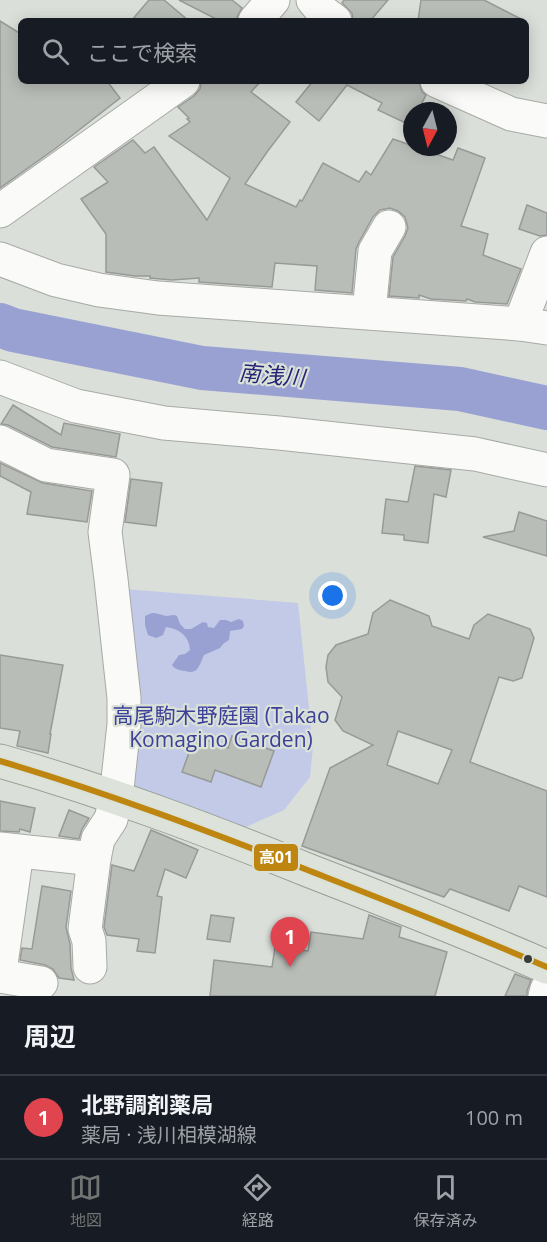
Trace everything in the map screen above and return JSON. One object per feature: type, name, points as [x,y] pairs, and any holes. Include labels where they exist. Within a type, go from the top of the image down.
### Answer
[{"type":"main road","points":[[0,761],[193,824],[476,936],[547,967]]},
{"type":"street","points":[[258,18],[273,0]]},
{"type":"street","points":[[313,0],[322,12],[331,18]]},
{"type":"street","points":[[0,211],[179,84]]},
{"type":"street","points":[[444,84],[511,114],[547,121]]},
{"type":"street","points":[[369,312],[375,251],[389,227]]},
{"type":"street","points":[[0,259],[56,280],[99,290],[158,298],[534,326],[547,253]]},
{"type":"street","points":[[0,377],[76,406],[164,423],[475,454],[547,470]]},
{"type":"street","points":[[0,442],[46,465],[112,475],[105,532],[123,698],[122,746],[116,798],[111,819],[98,839],[94,859],[85,929],[89,941],[90,967]]},
{"type":"street","points":[[0,971],[8,851],[94,859]]},
{"type":"street","points":[[0,976],[41,983]]},
{"type":"street","points":[[545,996],[547,989]]},
{"type":"green space","name":"高尾駒木野庭園 (Takao Komagino Garden)","points":[[124,589],[298,603],[313,746],[310,777],[284,810],[239,830],[124,789]]},
{"type":"water","points":[[152,613],[177,616],[185,629],[191,629],[203,622],[207,623],[208,627],[214,628],[220,620],[231,622],[239,619],[243,621],[244,626],[242,629],[230,631],[229,640],[220,648],[204,655],[198,668],[190,672],[178,670],[172,665],[179,655],[190,650],[186,637],[176,629],[166,627],[163,635],[156,638],[148,635],[145,616]]},
{"type":"building","points":[[149,0],[164,0],[185,18],[134,18]]},
{"type":"building","points":[[179,0],[232,0],[242,8],[237,18],[214,18]]},
{"type":"building","points":[[344,0],[388,0],[373,18],[353,18],[352,13],[342,3]]},
{"type":"building","points":[[421,0],[484,0],[519,18],[418,18]]},
{"type":"building","points":[[0,21],[18,32],[18,84],[109,84],[120,98],[0,188]]},
{"type":"building","points":[[201,84],[258,84],[251,92],[290,122],[245,184],[296,207],[300,200],[302,201],[323,163],[359,182],[366,171],[371,175],[393,139],[403,142],[403,156],[442,156],[453,160],[457,156],[458,148],[485,158],[461,226],[488,234],[483,255],[521,269],[507,304],[475,302],[467,299],[466,301],[431,299],[419,295],[419,298],[389,296],[393,257],[408,228],[405,217],[390,208],[380,210],[373,217],[359,242],[356,249],[352,293],[315,290],[317,266],[275,263],[272,287],[199,282],[199,278],[172,280],[106,272],[106,234],[81,199],[108,182],[94,167],[133,140],[145,153],[154,147],[207,220],[230,178],[169,136],[190,122],[178,107],[194,96]]},
{"type":"building","points":[[311,84],[420,84],[422,92],[426,95],[422,102],[403,102],[403,122],[378,110],[382,103],[347,85],[319,121],[296,102]]},
{"type":"building","points":[[527,205],[547,213],[547,235],[540,236],[519,229]]},
{"type":"building","points":[[13,405],[61,435],[64,423],[120,434],[116,457],[52,447],[8,425],[1,424]]},
{"type":"building","points":[[0,463],[43,483],[92,491],[87,522],[27,514],[31,492],[0,476]]},
{"type":"building","points":[[415,466],[451,470],[446,497],[434,494],[428,543],[404,540],[404,535],[382,533],[386,499],[408,502]]},
{"type":"building","points":[[131,479],[162,483],[156,526],[125,522]]},
{"type":"building","points":[[519,512],[547,521],[547,556],[483,537],[514,531]]},
{"type":"building","points":[[390,600],[429,616],[432,626],[469,639],[474,625],[488,614],[530,629],[534,638],[522,678],[513,681],[499,677],[470,762],[547,791],[547,897],[519,886],[509,911],[450,889],[444,897],[302,846],[330,768],[373,745],[343,731],[335,720],[342,697],[328,682],[326,667],[328,655],[336,645],[368,634],[373,613]],"holes":[[[398,731],[452,750],[438,784],[387,765]]]},
{"type":"building","points":[[0,655],[63,665],[48,753],[17,746],[20,731],[0,728]]},
{"type":"building","points":[[195,736],[228,748],[232,736],[274,751],[261,787],[215,770],[211,782],[182,772]]},
{"type":"building","points":[[0,801],[35,808],[30,832],[20,829],[19,832],[0,831]]},
{"type":"building","points":[[69,810],[89,818],[79,839],[59,836]]},
{"type":"building","points":[[151,830],[198,850],[186,878],[165,869],[157,896],[162,897],[155,953],[137,951],[139,939],[107,935],[104,927],[112,865],[134,871]]},
{"type":"building","points":[[42,886],[71,891],[66,927],[74,980],[59,978],[53,969],[45,965],[20,960],[22,948],[32,949]]},
{"type":"building","points":[[211,915],[234,918],[230,942],[207,939]]},
{"type":"building","points":[[369,915],[401,927],[399,937],[447,952],[435,996],[210,996],[214,960],[272,967],[275,947],[308,951],[311,932],[363,939]]},
{"type":"building","points":[[515,974],[531,980],[527,996],[505,996]]},
{"type":"waterway","name":"南浅川","points":[[0,325],[13,330],[202,368],[460,389],[547,408]]},
{"type":"transit line","name":"高01","points":[[0,761],[117,799],[233,841],[547,967]]},
{"type":"place","name":"北野調剤薬局","points":[[290,967]]}]
